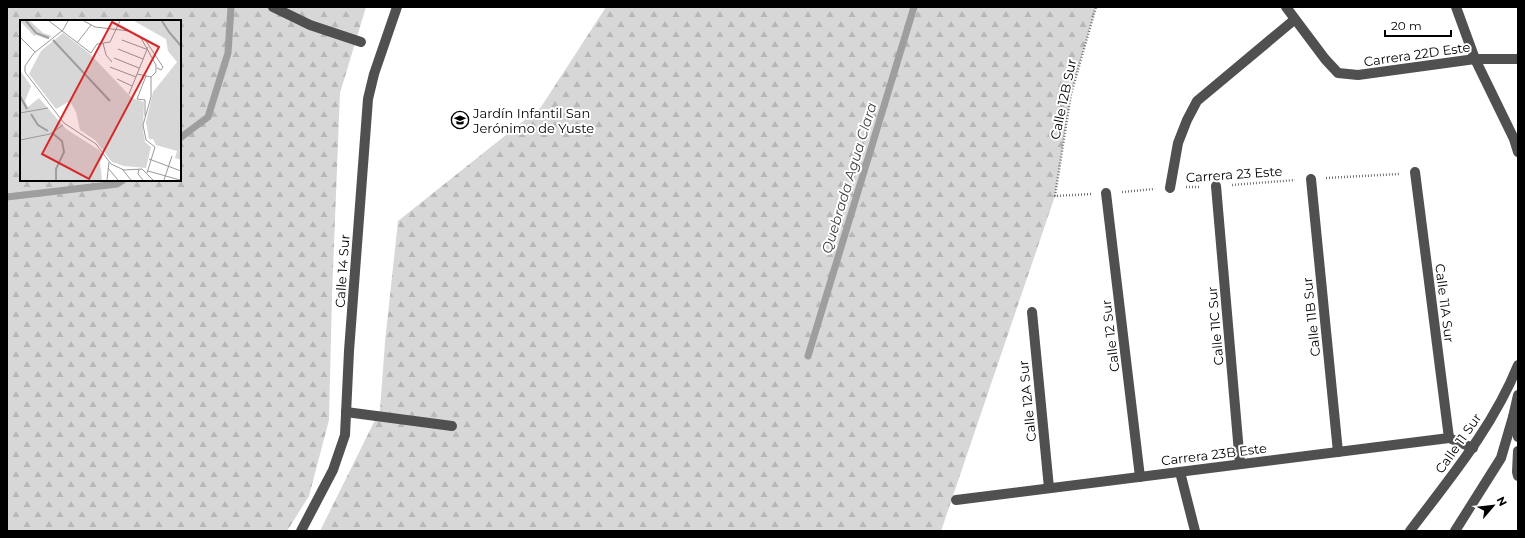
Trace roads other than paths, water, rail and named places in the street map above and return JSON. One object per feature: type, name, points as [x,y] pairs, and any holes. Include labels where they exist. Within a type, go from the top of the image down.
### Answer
[{"type":"street","points":[[273,7],[310,25],[361,42]]},
{"type":"street","name":"Calle 14 Sur","points":[[301,531],[333,470],[344,435],[368,99],[374,74],[397,7]]},
{"type":"street","points":[[1170,188],[1178,142],[1197,101],[1294,20],[1286,7]]},
{"type":"street","points":[[1456,7],[1475,59],[1514,140],[1518,152]]},
{"type":"street","name":"Carrera 22D Este","points":[[1294,20],[1324,59],[1338,73],[1358,75],[1475,59],[1518,59]]},
{"type":"street","name":"Calle 11A Sur","points":[[1415,172],[1449,438]]},
{"type":"street","name":"Calle 11B Sur","points":[[1311,179],[1338,452]]},
{"type":"street","name":"Calle 11C Sur","points":[[1216,186],[1240,464]]},
{"type":"street","name":"Calle 12 Sur","points":[[1106,193],[1140,476]]},
{"type":"street","name":"Calle 12A Sur","points":[[1032,312],[1049,488]]},
{"type":"street","name":"Calle 11 Sur","points":[[1410,531],[1474,448],[1510,385],[1518,365]]},
{"type":"street","points":[[1455,531],[1501,458],[1518,396]]},
{"type":"street","points":[[346,412],[452,426]]},
{"type":"street","points":[[1513,417],[1518,437]]},
{"type":"street","name":"Carrera 23B Este","points":[[956,500],[1449,438],[1474,448]]},
{"type":"street","points":[[1518,451],[1518,476]]},
{"type":"street","points":[[1180,472],[1195,531]]},
{"type":"waterway","points":[[181,137],[208,117],[228,53],[231,7]]},
{"type":"waterway","name":"Quebrada Agua Clara","points":[[808,356],[914,7]]},
{"type":"waterway","points":[[7,197],[117,184],[122,181]]},
{"type":"place","name":"Jardín Infantil San Jerónimo de Yuste","points":[[460,120]]}]
